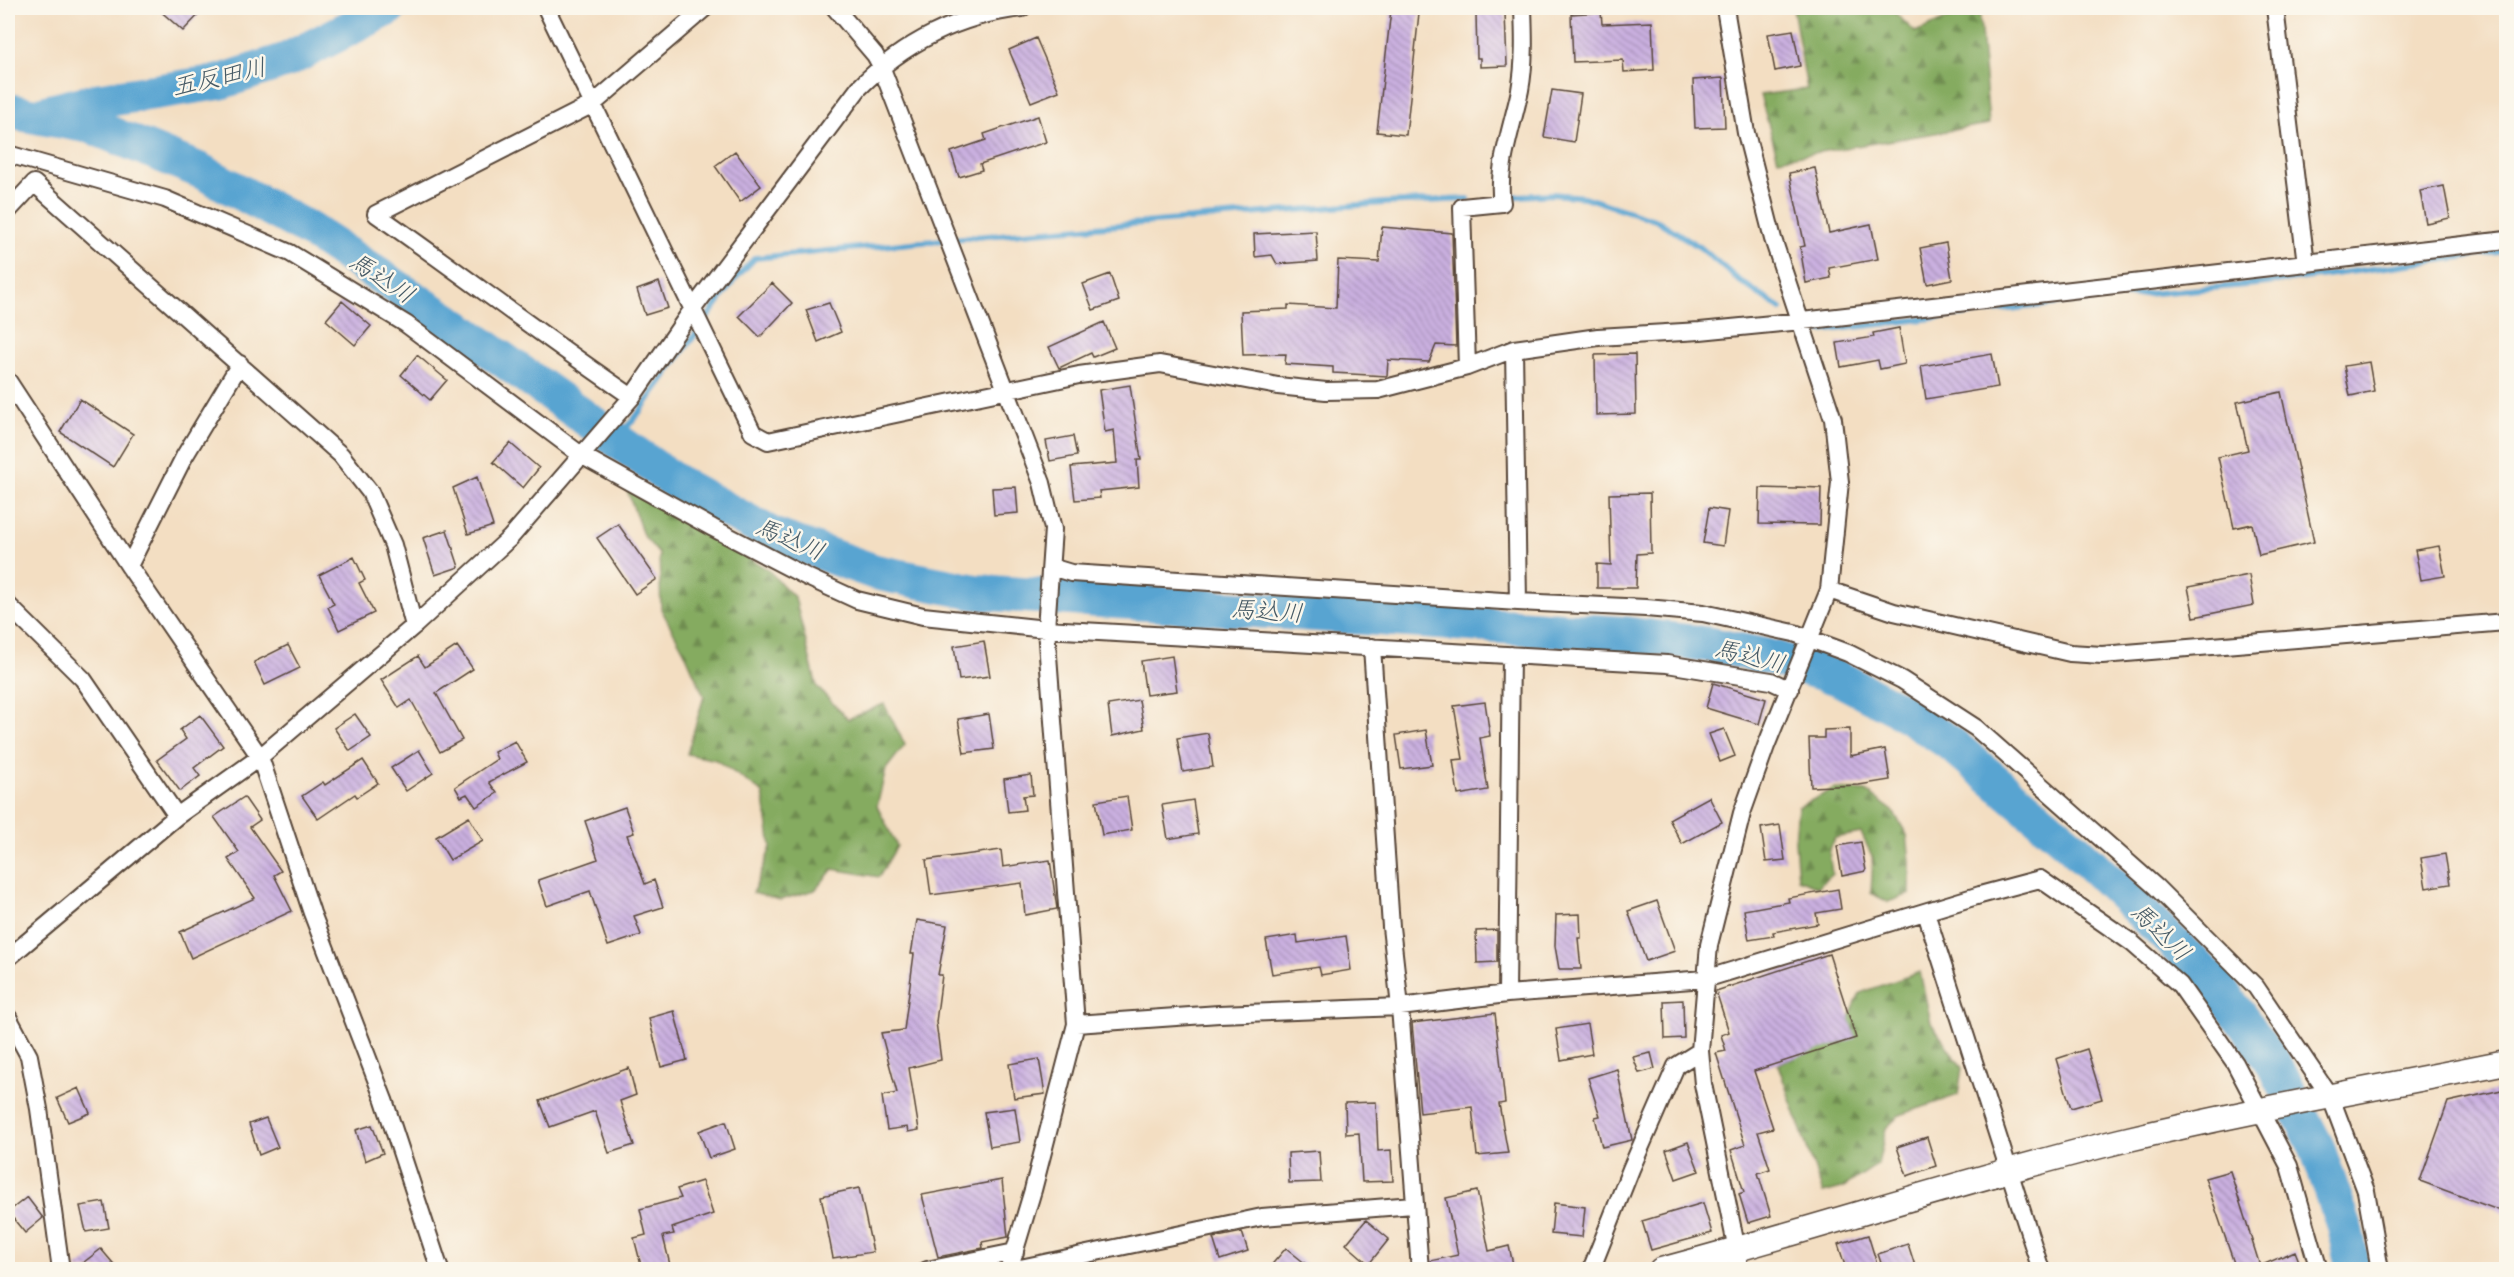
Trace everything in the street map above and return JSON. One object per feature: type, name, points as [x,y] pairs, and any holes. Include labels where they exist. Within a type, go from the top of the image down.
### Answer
[{"type":"street","points":[[546,8],[753,433],[768,441],[1079,375],[1160,364],[1278,386],[1326,391],[1378,390],[1467,367],[1514,350],[1598,337],[1700,331],[1802,321],[2506,240]]},
{"type":"street","points":[[633,397],[558,346],[376,214],[593,104],[705,8]]},
{"type":"street","points":[[835,8],[875,55],[881,66],[1042,483],[1053,529],[1046,629],[1076,1024],[1010,1269],[1262,1217],[1413,1205]]},
{"type":"street","points":[[8,958],[177,816],[260,757],[414,626],[510,538],[633,397],[859,88],[881,66],[916,42],[952,25],[998,10],[1022,8]]},
{"type":"street","points":[[1467,367],[1462,207],[1502,203],[1499,186],[1520,87],[1524,47],[1523,8]]},
{"type":"street","points":[[1725,8],[1746,133],[1773,239],[1833,419],[1840,482],[1829,590],[1742,813],[1709,945],[1700,1051],[1703,1084],[1738,1260]]},
{"type":"street","points":[[2275,8],[2306,264]]},
{"type":"street","points":[[8,154],[165,199],[290,253],[406,324],[584,451],[713,528],[857,600],[924,616],[1046,629],[1667,664],[1771,681],[1790,690]]},
{"type":"street","points":[[8,211],[34,183],[341,455],[370,492],[393,545],[414,626]]},
{"type":"street","points":[[1514,350],[1518,602]]},
{"type":"street","points":[[129,566],[184,457],[240,364]]},
{"type":"street","points":[[8,381],[129,566],[260,757],[312,913],[384,1100],[440,1269]]},
{"type":"street","points":[[1051,570],[1518,602],[1646,608],[1703,614],[1760,625],[1848,653],[1902,680],[1976,728],[2156,887],[2256,987],[2326,1099],[2366,1191],[2380,1269]]},
{"type":"street","points":[[1829,590],[1894,612],[2070,653],[2102,655],[2506,622]]},
{"type":"street","points":[[8,605],[83,679],[177,816]]},
{"type":"street","points":[[1372,646],[1391,927],[1400,1007],[1413,1205],[1420,1269]]},
{"type":"street","points":[[1507,994],[1511,655]]},
{"type":"street","points":[[1076,1024],[1219,1014],[1400,1007],[1507,994],[1705,979],[1980,895],[2040,879],[2132,943],[2180,985],[2264,1109],[2289,1166],[2319,1269]]},
{"type":"street","points":[[1926,913],[2041,1269]]},
{"type":"street","points":[[8,1017],[29,1056],[39,1109],[61,1269]]},
{"type":"street","points":[[1591,1269],[1676,1066],[1700,1051]]},
{"type":"street","points":[[1661,1269],[1738,1260],[2010,1171],[2119,1142],[2264,1109],[2326,1099],[2506,1062]]},
{"type":"street","points":[[927,1269],[1014,1252]]},
{"type":"green space","points":[[1793,8],[1890,8],[1915,32],[1959,14],[1957,8],[1979,8],[1989,124],[1778,159],[1760,95],[1807,89]]},
{"type":"green space","points":[[623,478],[657,503],[767,569],[795,598],[817,687],[848,719],[884,704],[905,745],[886,769],[877,806],[897,846],[879,877],[833,869],[815,890],[780,900],[753,893],[771,847],[763,793],[716,760],[687,754],[704,696],[684,651],[661,609],[659,554],[643,535]]},
{"type":"green space","points":[[1834,789],[1866,791],[1893,811],[1907,835],[1910,894],[1888,902],[1871,893],[1873,858],[1861,833],[1835,838],[1829,849],[1832,874],[1818,887],[1798,879],[1795,841],[1798,807]]},
{"type":"green space","points":[[1920,972],[1931,1023],[1962,1068],[1958,1095],[1900,1115],[1886,1128],[1878,1164],[1842,1188],[1823,1193],[1778,1065],[1842,1034],[1860,993]]},
{"type":"building","points":[[157,8],[205,8],[183,31]]},
{"type":"building","points":[[1391,10],[1419,13],[1406,135],[1377,132]]},
{"type":"building","points":[[1601,12],[1602,24],[1652,22],[1654,70],[1624,72],[1623,60],[1573,62],[1571,14]]},
{"type":"building","points":[[1505,13],[1507,66],[1480,67],[1480,58],[1477,58],[1476,14]]},
{"type":"building","points":[[1793,30],[1800,66],[1775,71],[1768,34]]},
{"type":"building","points":[[1036,38],[1059,91],[1031,102],[1009,50]]},
{"type":"building","points":[[1723,78],[1725,127],[1695,128],[1693,80]]},
{"type":"building","points":[[1552,90],[1581,94],[1574,142],[1544,137]]},
{"type":"building","points":[[1038,116],[1046,142],[980,164],[982,170],[959,177],[951,152],[986,140],[984,134]]},
{"type":"building","points":[[735,151],[761,186],[740,202],[715,166]]},
{"type":"building","points":[[1815,168],[1829,233],[1871,224],[1878,259],[1829,268],[1831,278],[1806,283],[1800,247],[1805,246],[1789,173]]},
{"type":"building","points":[[2444,186],[2450,218],[2426,223],[2420,191]]},
{"type":"building","points":[[1382,227],[1452,233],[1456,346],[1436,345],[1429,362],[1388,360],[1387,376],[1333,373],[1333,367],[1285,364],[1286,354],[1243,355],[1241,311],[1288,309],[1288,305],[1336,308],[1338,260],[1379,262]]},
{"type":"building","points":[[1316,231],[1318,261],[1277,264],[1272,255],[1255,257],[1254,234]]},
{"type":"building","points":[[1946,243],[1952,279],[1927,284],[1920,248]]},
{"type":"building","points":[[1110,274],[1119,301],[1093,310],[1083,284]]},
{"type":"building","points":[[659,282],[668,308],[645,315],[637,290]]},
{"type":"building","points":[[772,283],[792,303],[760,337],[739,316]]},
{"type":"building","points":[[342,301],[371,326],[355,345],[326,320]]},
{"type":"building","points":[[829,303],[841,332],[818,342],[806,310]]},
{"type":"building","points":[[1104,322],[1115,348],[1093,357],[1091,353],[1059,368],[1049,347]]},
{"type":"building","points":[[1899,328],[1905,364],[1880,369],[1878,360],[1841,367],[1837,343],[1874,337],[1873,333]]},
{"type":"building","points":[[1635,354],[1636,414],[1596,415],[1595,355]]},
{"type":"building","points":[[1992,354],[1998,387],[1926,399],[1921,366]]},
{"type":"building","points":[[417,355],[447,380],[430,400],[401,375]]},
{"type":"building","points":[[2369,362],[2374,391],[2350,396],[2344,366]]},
{"type":"building","points":[[1130,385],[1141,460],[1137,460],[1139,487],[1099,491],[1100,498],[1075,500],[1071,467],[1117,463],[1114,430],[1105,432],[1099,390]]},
{"type":"building","points":[[2281,392],[2314,542],[2259,555],[2252,524],[2234,528],[2218,457],[2248,450],[2237,402]]},
{"type":"building","points":[[80,399],[133,434],[113,467],[60,432]]},
{"type":"building","points":[[1073,436],[1077,456],[1050,461],[1046,441]]},
{"type":"building","points":[[510,443],[539,468],[523,488],[493,462]]},
{"type":"building","points":[[477,477],[493,526],[468,534],[453,488]]},
{"type":"building","points":[[1016,487],[1018,513],[994,515],[992,488]]},
{"type":"building","points":[[1796,487],[1821,488],[1820,525],[1759,524],[1760,488],[1796,489]]},
{"type":"building","points":[[1650,493],[1651,553],[1637,554],[1636,588],[1597,588],[1597,564],[1611,565],[1609,494]]},
{"type":"building","points":[[1709,508],[1728,511],[1723,546],[1703,543]]},
{"type":"building","points":[[618,524],[657,579],[635,594],[597,538]]},
{"type":"building","points":[[447,530],[459,567],[435,575],[423,538]]},
{"type":"building","points":[[2439,546],[2445,576],[2421,580],[2415,550]]},
{"type":"building","points":[[354,557],[365,580],[359,583],[374,613],[339,630],[328,607],[334,604],[319,575]]},
{"type":"building","points":[[2249,575],[2254,605],[2194,617],[2188,587]]},
{"type":"building","points":[[984,641],[990,676],[959,680],[954,646]]},
{"type":"building","points":[[288,645],[300,668],[265,685],[254,662]]},
{"type":"building","points":[[457,646],[473,669],[436,693],[462,740],[440,752],[411,700],[399,708],[381,680],[418,656],[425,667]]},
{"type":"building","points":[[1172,656],[1177,691],[1146,695],[1141,661]]},
{"type":"building","points":[[1713,683],[1766,699],[1759,724],[1706,708]]},
{"type":"building","points":[[1139,700],[1144,729],[1112,736],[1108,705]]},
{"type":"building","points":[[1485,702],[1490,736],[1480,738],[1488,790],[1458,795],[1453,760],[1463,759],[1454,706]]},
{"type":"building","points":[[355,714],[371,737],[350,751],[334,728]]},
{"type":"building","points":[[989,714],[994,749],[964,753],[958,719]]},
{"type":"building","points":[[200,715],[223,746],[194,768],[200,776],[180,791],[157,760],[186,739],[180,730]]},
{"type":"building","points":[[1724,729],[1735,756],[1720,762],[1709,734]]},
{"type":"building","points":[[1850,729],[1850,756],[1885,749],[1890,780],[1859,785],[1811,787],[1809,738],[1824,738],[1824,730]]},
{"type":"building","points":[[1426,730],[1432,765],[1401,769],[1396,735]]},
{"type":"building","points":[[1208,733],[1213,767],[1183,772],[1177,738]]},
{"type":"building","points":[[515,741],[527,762],[489,782],[497,793],[476,807],[467,794],[461,797],[455,787],[497,759],[494,752]]},
{"type":"building","points":[[419,750],[433,773],[406,791],[391,768]]},
{"type":"building","points":[[363,760],[378,783],[357,797],[355,794],[318,819],[302,796],[323,782],[325,785]]},
{"type":"building","points":[[1031,775],[1033,795],[1023,796],[1025,810],[1008,812],[1004,779]]},
{"type":"building","points":[[1127,796],[1132,830],[1102,835],[1096,801]]},
{"type":"building","points":[[244,797],[260,820],[250,827],[281,871],[274,875],[292,911],[191,958],[180,932],[255,898],[228,859],[239,852],[214,817]]},
{"type":"building","points":[[1709,797],[1722,822],[1682,844],[1669,819]]},
{"type":"building","points":[[1193,800],[1198,834],[1168,839],[1162,805]]},
{"type":"building","points":[[625,807],[634,833],[627,835],[645,884],[654,880],[663,907],[634,916],[641,935],[608,946],[590,891],[547,906],[538,880],[598,859],[585,821]]},
{"type":"building","points":[[469,817],[483,841],[450,860],[436,837]]},
{"type":"building","points":[[1780,825],[1785,860],[1766,862],[1761,828]]},
{"type":"building","points":[[1861,842],[1866,871],[1842,876],[1837,846]]},
{"type":"building","points":[[1001,850],[1003,867],[1050,860],[1057,909],[1025,915],[1022,883],[931,895],[926,860]]},
{"type":"building","points":[[2445,854],[2450,884],[2426,888],[2421,858]]},
{"type":"building","points":[[1838,889],[1841,909],[1816,913],[1818,924],[1773,932],[1774,936],[1749,940],[1744,910],[1789,902],[1788,898]]},
{"type":"building","points":[[1657,901],[1675,951],[1646,961],[1628,911]]},
{"type":"building","points":[[1580,914],[1581,938],[1578,938],[1581,969],[1559,969],[1555,946],[1556,915]]},
{"type":"building","points":[[917,920],[947,925],[938,975],[942,975],[936,1022],[941,1060],[909,1068],[919,1130],[908,1132],[907,1127],[887,1130],[882,1096],[897,1093],[881,1033],[904,1030],[914,954],[911,954]]},
{"type":"building","points":[[1497,930],[1497,962],[1477,963],[1476,931]]},
{"type":"building","points":[[1297,935],[1298,943],[1346,936],[1351,970],[1321,975],[1319,967],[1272,974],[1266,940]]},
{"type":"building","points":[[1829,954],[1856,1038],[1754,1071],[1773,1128],[1758,1132],[1770,1169],[1758,1173],[1771,1216],[1748,1223],[1739,1194],[1744,1192],[1731,1150],[1745,1145],[1716,1053],[1726,1051],[1721,1035],[1729,1032],[1716,991]]},
{"type":"building","points":[[1683,1000],[1684,1038],[1665,1039],[1664,1001]]},
{"type":"building","points":[[674,1011],[687,1060],[661,1067],[649,1018]]},
{"type":"building","points":[[1495,1013],[1505,1103],[1499,1104],[1508,1153],[1477,1156],[1472,1107],[1420,1113],[1412,1023]]},
{"type":"building","points":[[1587,1024],[1592,1054],[1561,1060],[1556,1029]]},
{"type":"building","points":[[2087,1049],[2102,1099],[2071,1108],[2056,1059]]},
{"type":"building","points":[[1651,1053],[1655,1069],[1639,1073],[1633,1057]]},
{"type":"building","points":[[1039,1059],[1045,1094],[1014,1098],[1009,1064]]},
{"type":"building","points":[[629,1068],[636,1095],[620,1101],[634,1145],[609,1153],[595,1111],[550,1127],[540,1101]]},
{"type":"building","points":[[1617,1069],[1632,1140],[1602,1147],[1595,1117],[1600,1116],[1588,1078]]},
{"type":"building","points":[[79,1088],[90,1113],[68,1122],[57,1098]]},
{"type":"building","points":[[2506,1089],[2506,1213],[2420,1181],[2448,1102]]},
{"type":"building","points":[[1376,1102],[1378,1151],[1391,1150],[1393,1181],[1362,1182],[1359,1133],[1346,1134],[1345,1103]]},
{"type":"building","points":[[1015,1108],[1020,1142],[990,1147],[984,1112]]},
{"type":"building","points":[[266,1118],[278,1147],[259,1155],[249,1124]]},
{"type":"building","points":[[726,1121],[735,1149],[709,1158],[699,1131]]},
{"type":"building","points":[[372,1125],[383,1153],[365,1161],[356,1130]]},
{"type":"building","points":[[1927,1137],[1936,1166],[1907,1176],[1897,1147]]},
{"type":"building","points":[[1688,1142],[1699,1171],[1676,1179],[1666,1150]]},
{"type":"building","points":[[1319,1151],[1321,1182],[1289,1183],[1288,1153]]},
{"type":"building","points":[[2230,1171],[2260,1266],[2295,1251],[2302,1269],[2236,1269],[2205,1178]]},
{"type":"building","points":[[1002,1180],[1008,1237],[982,1242],[983,1248],[938,1257],[922,1195]]},
{"type":"building","points":[[702,1181],[713,1214],[672,1228],[674,1234],[663,1236],[671,1269],[642,1269],[634,1238],[646,1235],[640,1209],[681,1198],[677,1189]]},
{"type":"building","points":[[859,1188],[873,1252],[833,1258],[821,1196]]},
{"type":"building","points":[[1477,1191],[1489,1251],[1509,1246],[1514,1269],[1430,1269],[1430,1261],[1458,1255],[1446,1198]]},
{"type":"building","points":[[27,1197],[43,1218],[25,1233],[8,1212]]},
{"type":"building","points":[[104,1202],[109,1228],[86,1232],[80,1206]]},
{"type":"building","points":[[1554,1203],[1585,1207],[1582,1237],[1551,1234]]},
{"type":"building","points":[[1703,1203],[1712,1233],[1651,1250],[1642,1221]]},
{"type":"building","points":[[1366,1220],[1389,1239],[1369,1264],[1346,1244]]},
{"type":"building","points":[[1242,1232],[1248,1251],[1220,1260],[1213,1238]]},
{"type":"building","points":[[1868,1235],[1877,1264],[1860,1269],[1846,1269],[1838,1244]]},
{"type":"building","points":[[1908,1244],[1916,1269],[1883,1269],[1878,1254]]},
{"type":"building","points":[[1286,1248],[1312,1269],[1268,1269]]},
{"type":"building","points":[[101,1249],[118,1269],[75,1269]]},
{"type":"waterway","name":"五反田川","points":[[46,113],[95,101],[220,82],[287,60],[389,8]]},
{"type":"waterway","name":"馬込川","points":[[8,111],[91,126],[201,171],[308,229],[457,327],[674,481],[774,536],[875,572],[975,592],[1624,634],[1712,645],[1774,658],[1838,678],[1900,710],[1950,743],[2071,845],[2215,983],[2275,1065],[2317,1148],[2344,1226],[2354,1270]]},
{"type":"waterway","points":[[1502,197],[1552,194],[1584,197],[1658,221],[1701,248],[1737,279],[1781,309]]},
{"type":"waterway","points":[[616,439],[635,418],[735,279],[755,258],[974,237],[1383,203],[1468,199]]},
{"type":"waterway","points":[[1820,331],[2123,296],[2267,283],[2506,251]]}]
